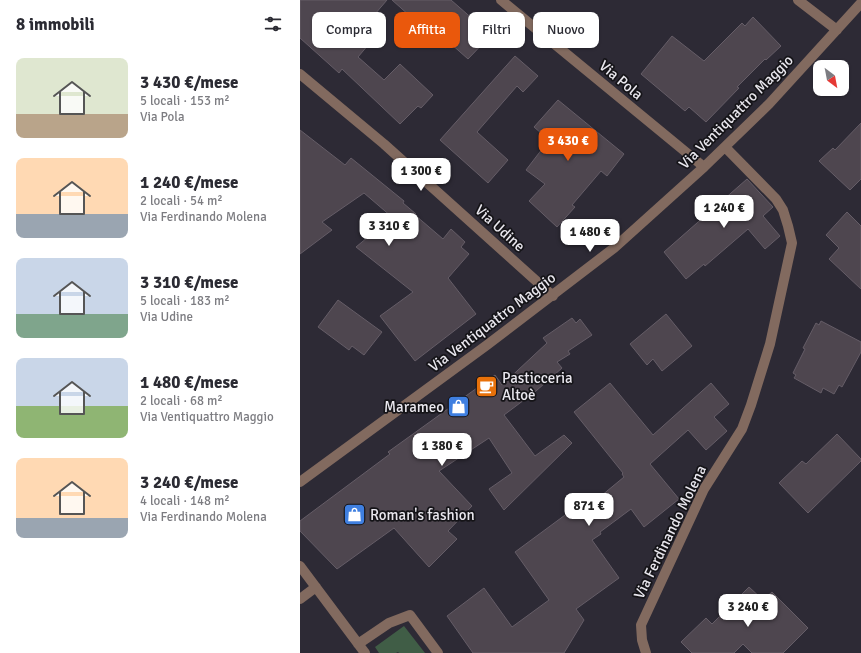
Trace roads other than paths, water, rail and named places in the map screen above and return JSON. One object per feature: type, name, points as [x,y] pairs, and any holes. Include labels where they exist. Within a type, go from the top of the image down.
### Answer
[{"type":"street","name":"Via Pola","points":[[501,0],[704,167]]},
{"type":"street","points":[[798,0],[837,30]]},
{"type":"street","name":"Via Ventiquattro Maggio","points":[[300,482],[553,296],[614,248],[725,148],[769,104],[861,3]]},
{"type":"street","name":"Via Udine","points":[[300,74],[384,144],[553,296]]},
{"type":"street","name":"Via Ferdinando Molena","points":[[646,653],[642,640],[641,625],[704,489],[742,429],[751,405],[770,344],[792,243],[783,210],[776,200],[725,148]]},
{"type":"street","points":[[300,566],[365,653]]},
{"type":"street","points":[[300,599],[316,587]]},
{"type":"street","points":[[358,644],[389,622],[410,615],[438,653]]},
{"type":"place","name":"Pasticceria Altoè","points":[[487,387]]},
{"type":"place","name":"Marameo","points":[[459,407]]},
{"type":"place","name":"Roman's fashion","points":[[355,515]]}]
